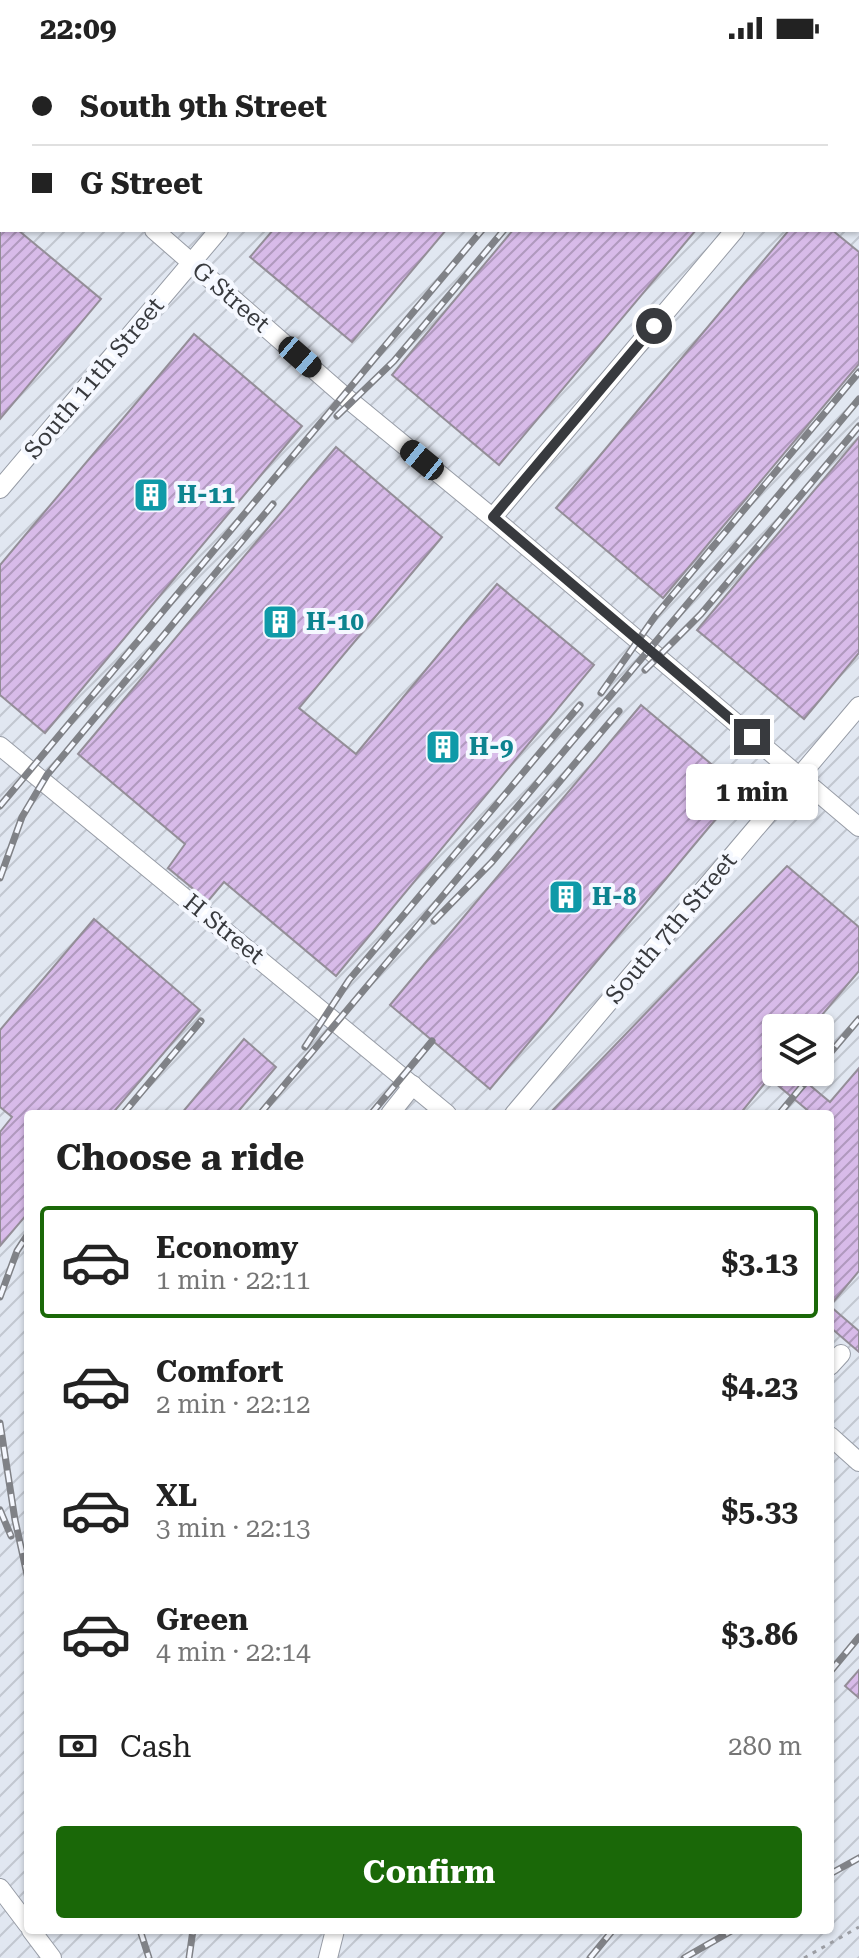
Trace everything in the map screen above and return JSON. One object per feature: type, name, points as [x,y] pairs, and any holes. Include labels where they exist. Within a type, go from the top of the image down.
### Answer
[{"type":"lane","name":"G Street","points":[[156,232],[343,395],[493,517],[859,827]]},
{"type":"lane","name":"South 11th Street","points":[[0,489],[217,232]]},
{"type":"lane","points":[[493,517],[733,232]]},
{"type":"lane","name":"South 7th Street","points":[[517,1110],[859,706]]},
{"type":"lane","name":"H Street","points":[[0,746],[442,1110]]},
{"type":"lane","points":[[393,1110],[413,1085]]},
{"type":"lane","points":[[834,1440],[859,1462]]},
{"type":"lane","points":[[0,1888],[24,1920]]},
{"type":"lane","points":[[34,1934],[52,1958]]},
{"type":"lane","points":[[328,1958],[334,1934]]},
{"type":"path","points":[[804,1958],[859,1927]]},
{"type":"shaded area","points":[[0,232],[859,232],[859,1958],[0,1958]]},
{"type":"building","points":[[0,232],[20,232],[101,299],[0,419]]},
{"type":"building","points":[[271,232],[444,232],[352,342],[250,257]]},
{"type":"building","points":[[511,232],[694,232],[499,465],[392,375]]},
{"type":"building","points":[[787,232],[834,232],[859,252],[859,364],[663,598],[556,508]]},
{"type":"building","name":"H-11","points":[[194,334],[302,426],[45,733],[0,695],[0,565]]},
{"type":"building","points":[[859,437],[859,653],[804,719],[697,630]]},
{"type":"building","points":[[336,447],[442,537],[299,708],[356,754],[497,584],[594,665],[336,976],[224,882],[208,901],[168,868],[185,844],[78,754]]},
{"type":"building","name":"H-8","points":[[641,705],[741,789],[490,1089],[390,1005]]},
{"type":"building","points":[[787,866],[859,927],[859,971],[823,1014],[762,1014],[763,1086],[743,1110],[553,1110]]},
{"type":"building","points":[[94,919],[200,1010],[115,1110],[24,1110],[24,1218],[0,1246],[0,1132],[12,1117],[0,1107],[0,1030]]},
{"type":"building","points":[[244,1039],[276,1067],[239,1110],[184,1110]]},
{"type":"building","points":[[859,1068],[859,1271],[834,1301],[834,1110],[807,1110],[779,1086],[811,1086],[830,1102]]},
{"type":"building","points":[[834,1309],[859,1331],[859,1352],[834,1330]]},
{"type":"building","points":[[859,1670],[859,1698],[845,1686]]},
{"type":"railway","points":[[0,806],[480,232]]},
{"type":"railway","points":[[337,416],[394,361],[502,232]]},
{"type":"railway","points":[[601,693],[656,615],[859,372]]},
{"type":"railway","points":[[263,1110],[859,399]]},
{"type":"railway","points":[[645,670],[701,614],[859,426]]},
{"type":"railway","points":[[0,878],[22,817],[47,775],[273,504]]},
{"type":"railway","points":[[305,1047],[349,980],[580,705]]},
{"type":"railway","points":[[434,921],[492,862],[619,711]]},
{"type":"railway","points":[[834,1048],[859,1019]]},
{"type":"railway","points":[[126,1110],[201,1021]]},
{"type":"railway","points":[[374,1110],[432,1041]]},
{"type":"railway","points":[[782,1110],[802,1086]]},
{"type":"railway","points":[[0,1297],[24,1240]]},
{"type":"railway","points":[[0,1423],[24,1561]]},
{"type":"railway","points":[[0,1510],[11,1536]]},
{"type":"railway","points":[[834,1667],[859,1637]]},
{"type":"railway","points":[[834,1872],[859,1858]]},
{"type":"railway","points":[[141,1934],[149,1958]]},
{"type":"railway","points":[[189,1958],[192,1934]]},
{"type":"railway","points":[[590,1958],[610,1934]]},
{"type":"railway","points":[[684,1958],[726,1934]]},
{"type":"place","name":"H-11","points":[[151,495]]},
{"type":"place","name":"H-10","points":[[280,622]]},
{"type":"place","name":"H-9","points":[[443,747]]},
{"type":"place","name":"H-8","points":[[566,897]]},
{"type":"route","points":[[654,326],[493,517],[752,737]]}]
